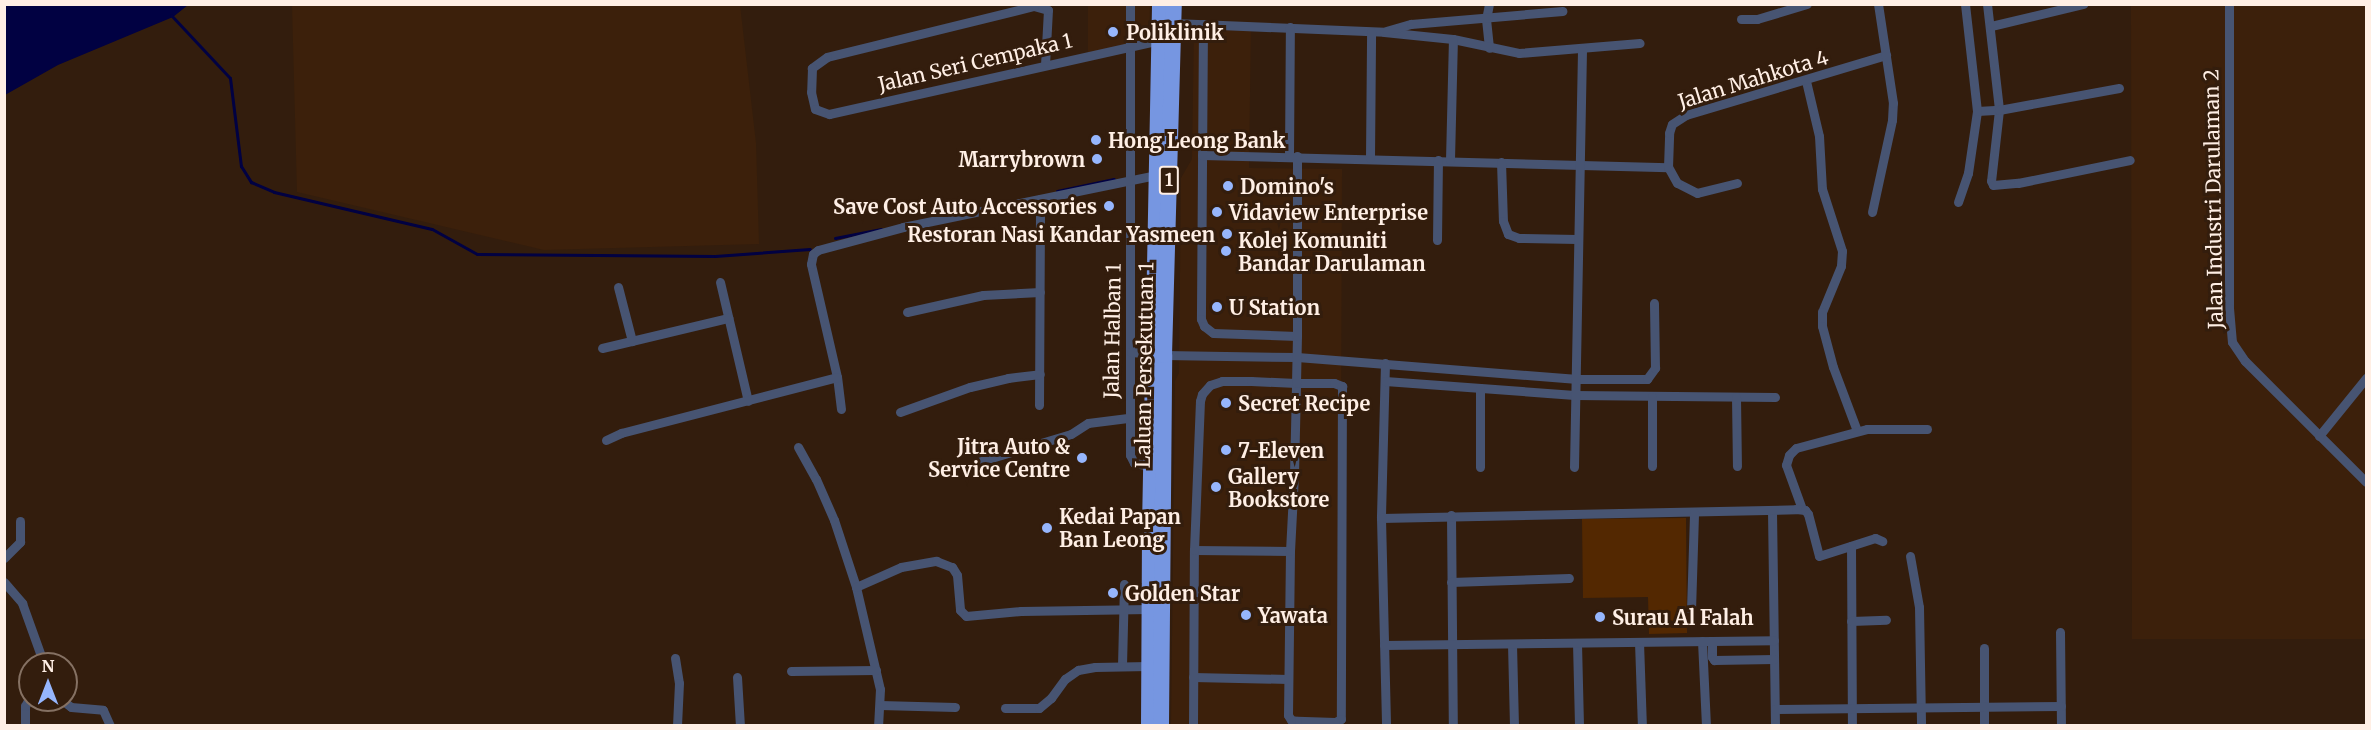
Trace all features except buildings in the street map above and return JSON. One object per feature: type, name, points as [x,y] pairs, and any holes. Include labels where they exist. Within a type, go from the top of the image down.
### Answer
[{"type":"highway","name":"Laluan Persekutuan 1","points":[[1160,4],[1157,175],[1161,726]]},
{"type":"highway","name":"Laluan Persekutuan 1","points":[[1149,726],[1151,466],[1159,355],[1173,4]]},
{"type":"street","name":"Jalan Halban 1","points":[[1130,4],[1131,352],[1128,418],[1130,458],[1138,465],[1151,466]]},
{"type":"street","points":[[1489,4],[1486,20],[1490,48]]},
{"type":"street","points":[[1741,19],[1757,19],[1808,4]]},
{"type":"street","points":[[1872,212],[1893,120],[1878,4]]},
{"type":"street","points":[[1958,202],[1968,173],[1977,111],[1965,4]]},
{"type":"street","points":[[1987,4],[1999,110],[1991,181],[1993,185],[2018,183],[2130,160]]},
{"type":"street","points":[[1991,26],[2083,4]]},
{"type":"street","name":"Jalan Industri Darulaman 2","points":[[2229,4],[2229,308],[2232,342],[2245,361],[2367,482]]},
{"type":"street","name":"Jalan Seri Cempaka 1","points":[[1046,64],[1049,15],[1048,10],[1041,6],[826,57],[812,68],[811,92],[815,109],[829,114],[1160,40]]},
{"type":"street","points":[[1384,32],[1411,24],[1486,20],[1562,11]]},
{"type":"street","points":[[1173,23],[1384,32],[1453,39],[1519,52],[1640,43]]},
{"type":"street","points":[[1203,24],[1201,319],[1204,327],[1213,333],[1297,336]]},
{"type":"street","points":[[1193,726],[1194,550],[1202,394],[1210,385],[1222,381],[1296,383],[1334,383],[1341,386],[1341,719],[1335,722],[1291,720],[1288,715],[1290,551],[1296,383],[1297,357],[1290,27]]},
{"type":"street","points":[[1370,158],[1371,32]]},
{"type":"street","points":[[1450,160],[1453,39]]},
{"type":"street","points":[[1574,467],[1582,48]]},
{"type":"street","name":"Jalan Mahkota 4","points":[[1668,167],[1670,128],[1677,120],[1886,55]]},
{"type":"street","points":[[1806,81],[1820,136],[1822,189],[1842,251],[1841,266],[1822,312],[1822,326],[1833,367],[1857,430]]},
{"type":"street","points":[[1977,111],[1999,110],[2118,88]]},
{"type":"street","points":[[1202,155],[1668,167],[1677,183],[1697,193],[1737,183]]},
{"type":"street","points":[[1437,240],[1438,160]]},
{"type":"street","points":[[1501,162],[1503,221],[1508,234],[1519,238],[1577,239]]},
{"type":"street","points":[[841,409],[837,377],[811,264],[813,254],[832,244],[1157,175]]},
{"type":"street","points":[[1040,199],[1040,405]]},
{"type":"street","points":[[720,282],[748,401]]},
{"type":"street","points":[[618,287],[632,341]]},
{"type":"street","points":[[907,312],[983,295],[1040,292]]},
{"type":"street","points":[[1131,352],[1159,355],[1297,357],[1574,379],[1651,377],[1655,368],[1654,303]]},
{"type":"street","points":[[602,348],[728,318]]},
{"type":"street","points":[[1385,363],[1381,518],[1386,726]]},
{"type":"street","points":[[900,412],[970,387],[1008,378],[1040,374]]},
{"type":"street","points":[[606,440],[621,433],[837,377]]},
{"type":"street","points":[[2319,436],[2367,378]]},
{"type":"street","points":[[1385,381],[1574,395],[1775,397]]},
{"type":"street","points":[[1480,388],[1480,467]]},
{"type":"street","points":[[1652,397],[1652,466]]},
{"type":"street","points":[[1736,397],[1737,466]]},
{"type":"street","points":[[978,462],[1071,434],[1088,423],[1128,418]]},
{"type":"street","points":[[1882,541],[1875,538],[1819,555],[1808,514],[1802,510],[1788,476],[1786,465],[1789,455],[1808,443],[1857,430],[1927,429]]},
{"type":"street","points":[[798,447],[830,509],[856,587],[876,670],[880,705],[878,726]]},
{"type":"street","points":[[1381,518],[1802,510]]},
{"type":"street","points":[[1772,511],[1775,726]]},
{"type":"street","points":[[1691,610],[1694,512]]},
{"type":"street","points":[[1451,515],[1453,726]]},
{"type":"street","points":[[4,558],[20,542],[20,521]]},
{"type":"street","points":[[1851,546],[1852,726]]},
{"type":"street","points":[[1194,550],[1290,551]]},
{"type":"street","points":[[1910,556],[1919,607],[1921,726]]},
{"type":"street","points":[[856,587],[901,567],[936,561],[952,567],[957,575],[960,610],[966,616],[1022,610],[1149,609]]},
{"type":"street","points":[[1451,582],[1569,578]]},
{"type":"street","points":[[4,582],[22,603],[40,652]]},
{"type":"street","points":[[1122,666],[1124,584]]},
{"type":"street","points":[[1851,621],[1886,620]]},
{"type":"street","points":[[2060,632],[2061,726]]},
{"type":"street","points":[[1384,645],[1774,640]]},
{"type":"street","points":[[1707,641],[1714,660],[1774,659]]},
{"type":"street","points":[[1706,726],[1707,641]]},
{"type":"street","points":[[1639,642],[1642,726]]},
{"type":"street","points":[[1577,643],[1579,726]]},
{"type":"street","points":[[1512,644],[1514,726]]},
{"type":"street","points":[[1984,648],[1984,726]]},
{"type":"street","points":[[675,658],[679,683],[676,726]]},
{"type":"street","points":[[1005,708],[1039,708],[1065,679],[1078,670],[1148,666]]},
{"type":"street","points":[[790,671],[876,670]]},
{"type":"street","points":[[737,677],[740,726]]},
{"type":"street","points":[[1193,677],[1288,679]]},
{"type":"street","points":[[880,705],[955,707]]},
{"type":"street","points":[[1775,709],[2061,706]]},
{"type":"street","points":[[78,708],[103,710],[110,726]]},
{"type":"shaded area","points":[[5,4],[188,5],[173,17],[58,65],[5,95]]},
{"type":"shaded area","points":[[292,5],[740,5],[756,143],[759,244],[544,250],[297,192]]},
{"type":"shaded area","points":[[1088,5],[1150,5],[1149,47],[1088,60]]},
{"type":"shaded area","points":[[2131,5],[2366,5],[2366,639],[2132,639]]},
{"type":"shaded area","points":[[1194,22],[1251,22],[1249,168],[1342,169],[1340,725],[1171,725],[1175,381],[1179,373],[1181,178],[1192,159]]},
{"type":"shaded area","points":[[1686,518],[1687,633],[1649,634],[1648,597],[1583,598],[1582,519]]},
{"type":"waterway","points":[[171,15],[230,78],[241,166],[251,182],[274,192],[432,229],[477,254],[715,256],[810,249]]},
{"type":"waterway","points":[[1057,191],[1114,179]]},
{"type":"waterway","points":[[835,238],[881,229]]},
{"type":"place","name":"Poliklinik","points":[[1113,32]]},
{"type":"place","name":"Hong Leong Bank","points":[[1096,140]]},
{"type":"place","name":"Marrybrown","points":[[1097,159]]},
{"type":"place","name":"Domino's","points":[[1228,186]]},
{"type":"place","name":"Save Cost Auto Accessories","points":[[1109,206]]},
{"type":"place","name":"Vidaview Enterprise","points":[[1217,212]]},
{"type":"place","name":"Restoran Nasi Kandar Yasmeen","points":[[1227,234]]},
{"type":"place","name":"Kolej Komuniti Bandar Darulaman","points":[[1226,251]]},
{"type":"place","name":"U Station","points":[[1217,307]]},
{"type":"place","name":"Secret Recipe","points":[[1226,403]]},
{"type":"place","name":"7-Eleven","points":[[1226,450]]},
{"type":"place","name":"Jitra Auto & Service Centre","points":[[1082,458]]},
{"type":"place","name":"Gallery Bookstore","points":[[1216,487]]},
{"type":"place","name":"Kedai Papan Ban Leong","points":[[1047,528]]},
{"type":"place","name":"Golden Star","points":[[1113,593]]},
{"type":"place","name":"Yawata","points":[[1246,615]]},
{"type":"place","name":"Surau Al Falah","points":[[1600,617]]}]
